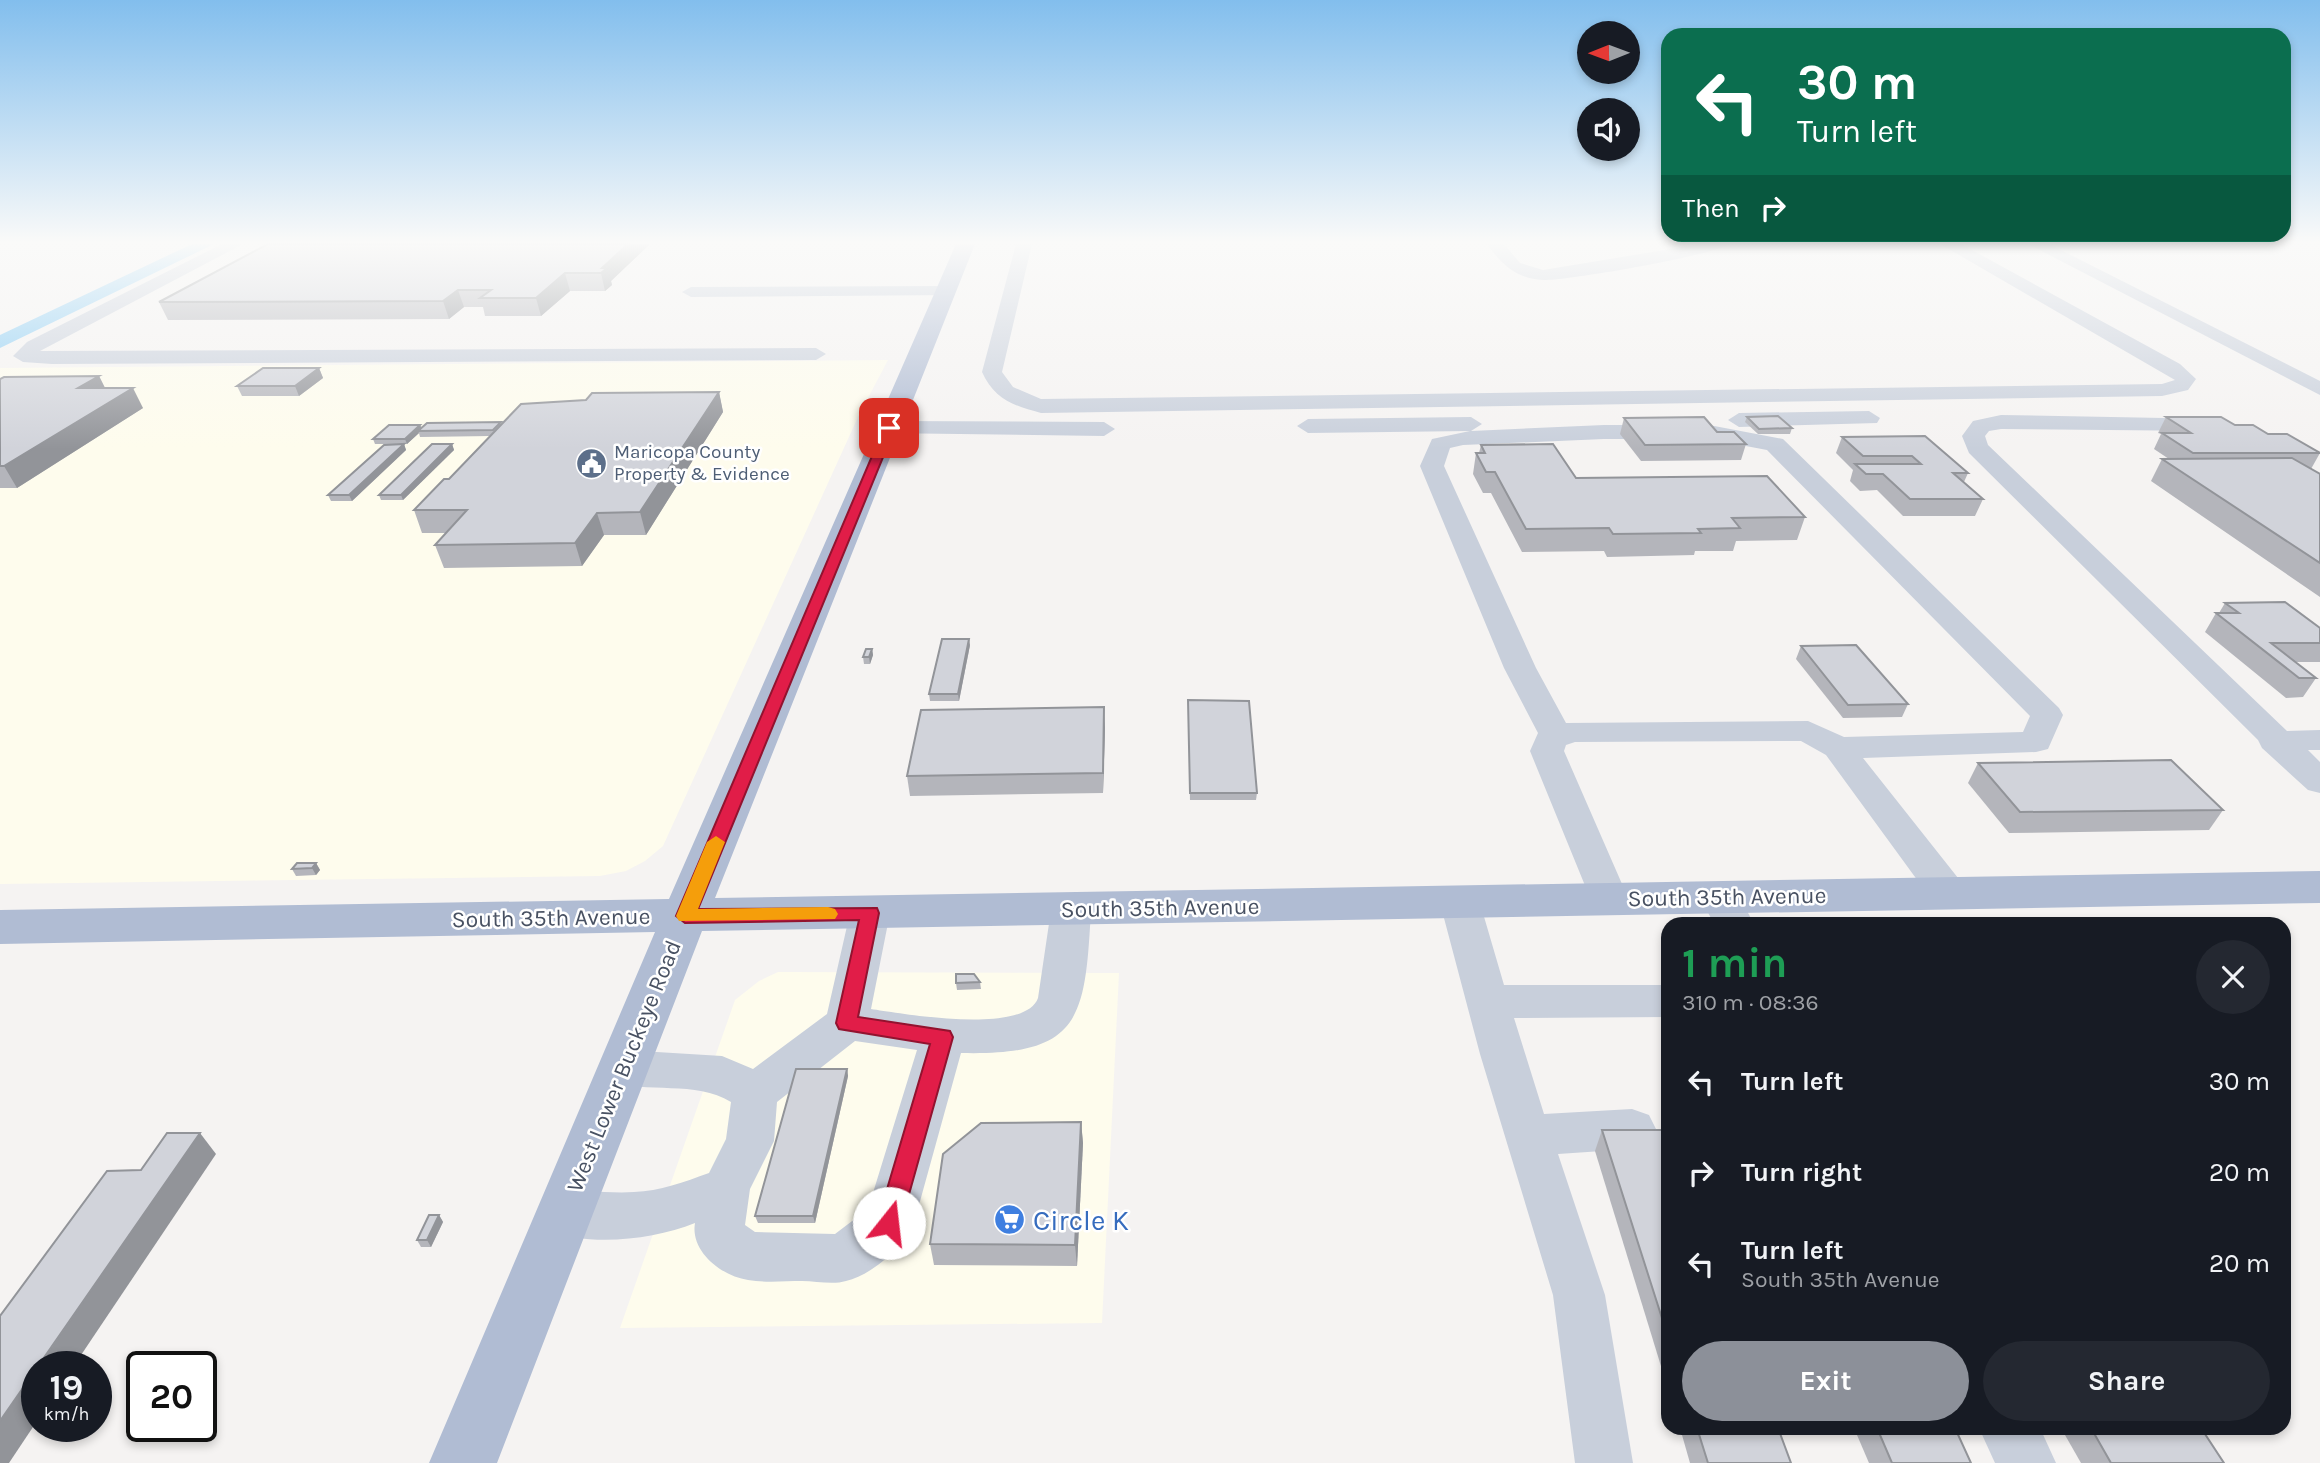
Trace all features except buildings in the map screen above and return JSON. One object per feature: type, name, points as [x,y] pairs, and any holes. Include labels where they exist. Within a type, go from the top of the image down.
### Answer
[{"type":"main road","name":"West Lower Buckeye Road","points":[[463,1463],[685,916],[938,312]]},
{"type":"main road","name":"South 35th Avenue","points":[[0,927],[1609,900],[1727,911],[1948,893],[2320,887]]},
{"type":"lane","points":[[100,312],[34,346],[23,356],[816,354]]},
{"type":"lane","points":[[1007,312],[992,372],[998,387],[1015,400],[1041,406],[2162,390],[2181,386],[2186,379],[2173,368],[2075,312]]},
{"type":"lane","points":[[2170,312],[2320,389]]},
{"type":"lane","points":[[1286,426],[1870,418]]},
{"type":"lane","points":[[2234,428],[2211,424],[2001,422],[1981,426],[1973,436],[1977,449],[2274,741],[2320,782]]},
{"type":"lane","points":[[889,428],[1132,428]]},
{"type":"lane","points":[[1557,737],[1520,668],[1432,466],[1440,444],[1462,438],[1604,432],[1710,432],[1775,444],[2047,715],[2036,742],[1838,748]]},
{"type":"lane","points":[[1609,900],[1547,751],[1551,739],[1571,732],[1808,731],[1838,748],[1948,893]]},
{"type":"lane","points":[[2274,741],[2320,740]]},
{"type":"lane","points":[[1460,903],[1579,1295],[1604,1463]]},
{"type":"lane","points":[[847,1023],[943,1037],[1032,1032],[1052,1018],[1065,975],[1072,910]]},
{"type":"lane","points":[[870,913],[847,1023],[755,1093],[750,1141],[726,1188],[718,1236],[747,1255],[845,1258],[889,1223],[943,1037]]},
{"type":"lane","points":[[1488,1002],[1661,1001]]},
{"type":"lane","points":[[624,1068],[722,1074],[755,1093]]},
{"type":"lane","points":[[1530,1135],[1632,1129]]},
{"type":"lane","points":[[564,1214],[635,1215],[675,1208],[726,1188]]},
{"type":"lane","points":[[2012,1435],[2027,1463]]},
{"type":"shaded area","points":[[888,360],[858,417],[663,846],[645,861],[626,871],[600,876],[0,884],[0,368]]},
{"type":"shaded area","points":[[778,972],[1119,973],[1102,1323],[620,1328],[735,1000],[759,981]]},
{"type":"waterway","points":[[0,342],[62,312]]},
{"type":"slow traffic","points":[[716,842],[685,916],[828,914]]},
{"type":"place","name":"Maricopa County Property & Evidence","points":[[591,463]]},
{"type":"place","name":"Circle K","points":[[1010,1220]]},
{"type":"route","points":[[889,428],[685,916],[870,913],[847,1023],[943,1037],[889,1223]]}]
